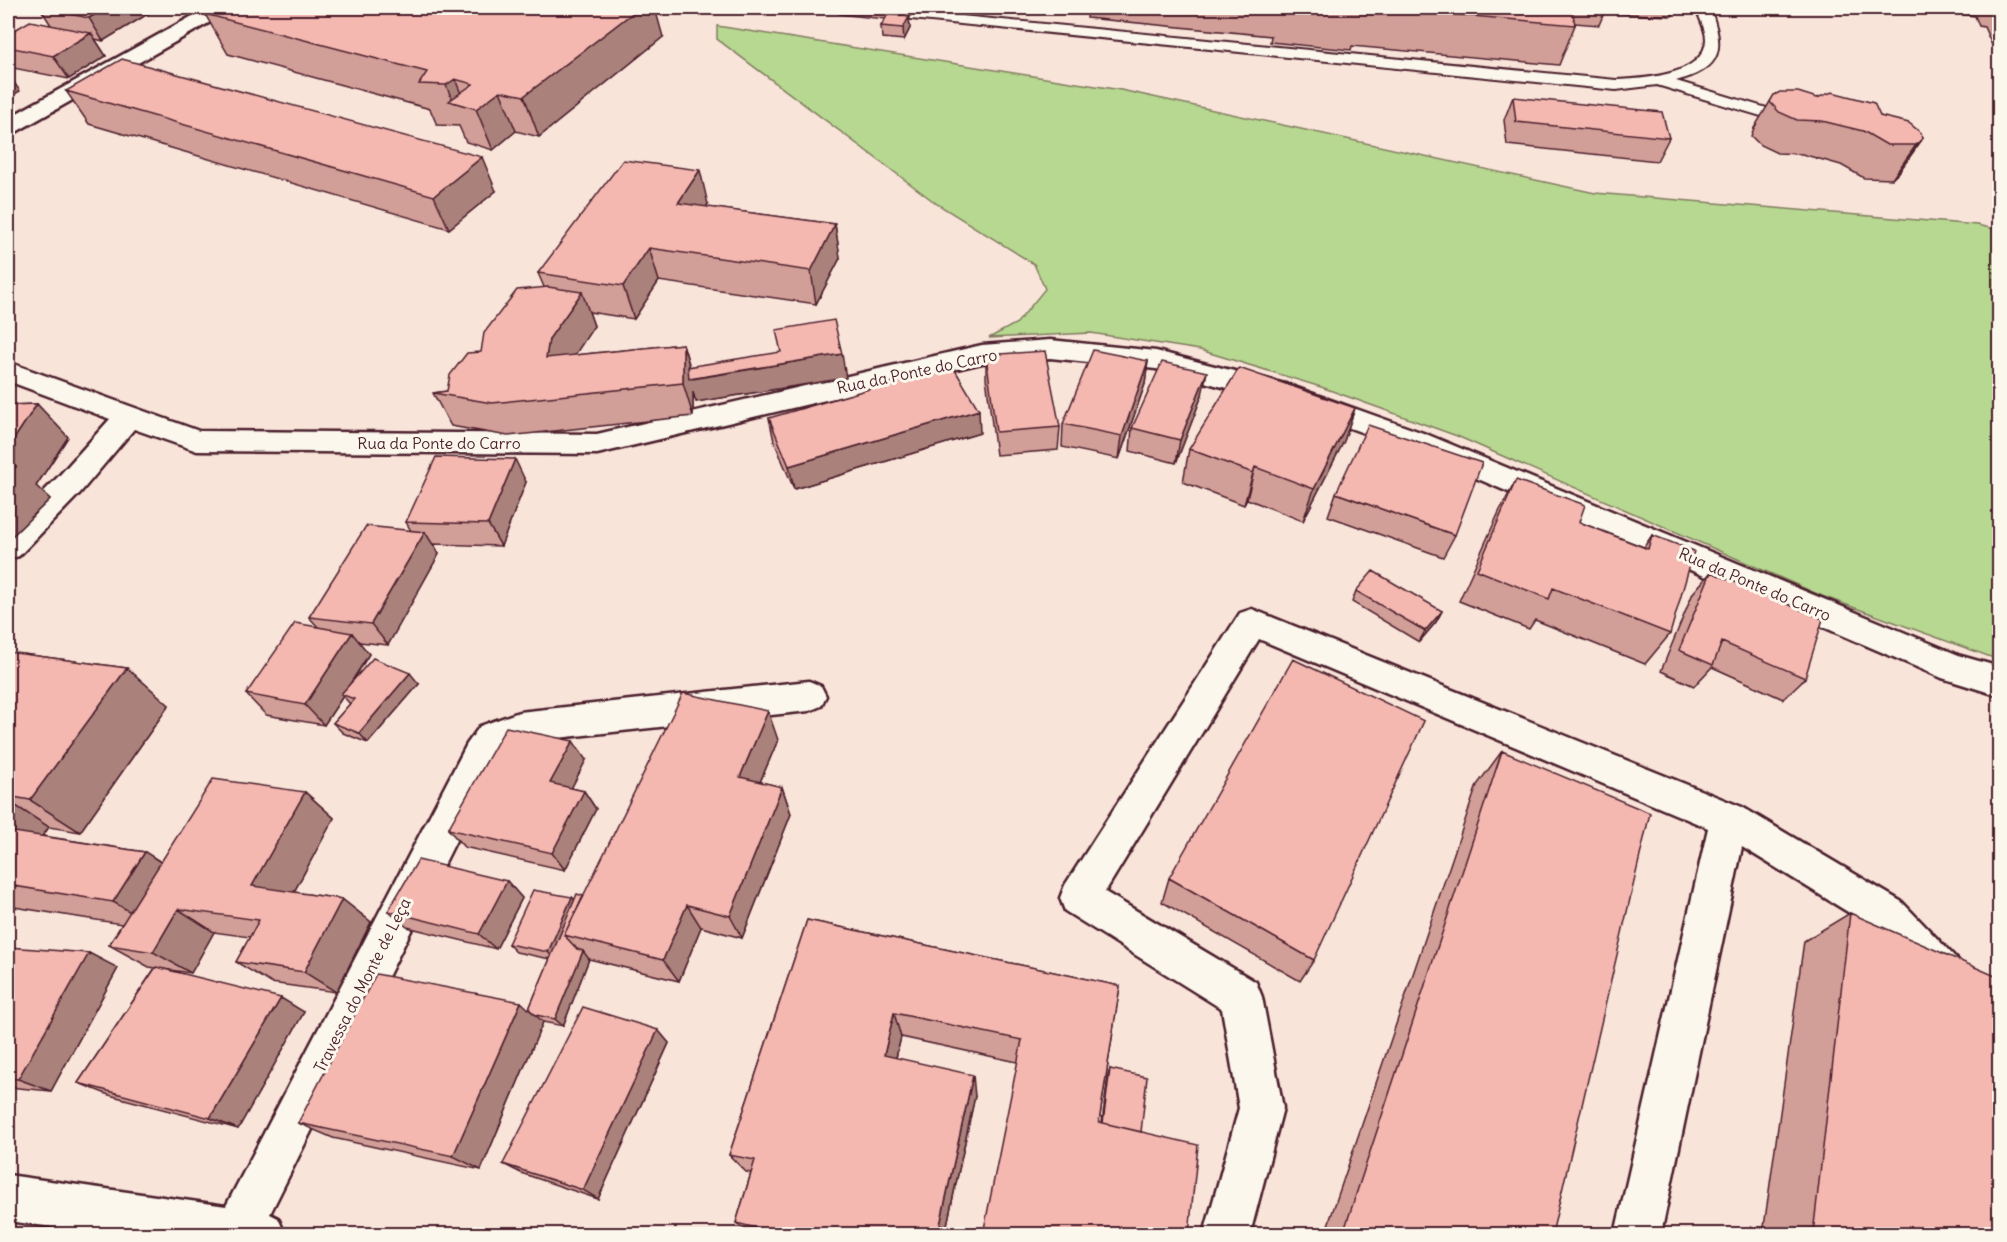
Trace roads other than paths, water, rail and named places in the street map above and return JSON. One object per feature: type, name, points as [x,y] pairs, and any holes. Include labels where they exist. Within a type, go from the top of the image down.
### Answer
[{"type":"street","points":[[8,127],[221,8]]},
{"type":"street","name":"Rua da Ponte do Carro","points":[[8,371],[197,441],[597,444],[982,354],[1050,349],[1155,360],[1279,392],[1416,441],[1954,668],[2000,682]]},
{"type":"street","points":[[8,547],[69,484],[128,417]]},
{"type":"street","points":[[1227,1234],[1261,1108],[1241,997],[1079,898],[1252,622],[1729,819],[1887,915],[2000,1035]]},
{"type":"street","name":"Travessa do Monte de Leça","points":[[244,1233],[480,755],[493,737],[519,727],[809,696]]},
{"type":"street","points":[[1638,1234],[1729,819]]},
{"type":"street","points":[[8,1198],[244,1233]]},
{"type":"lane","points":[[911,15],[936,13],[1593,85],[1660,81],[1694,68],[1711,52],[1713,39],[1703,8]]},
{"type":"lane","points":[[1660,81],[1794,122]]}]
